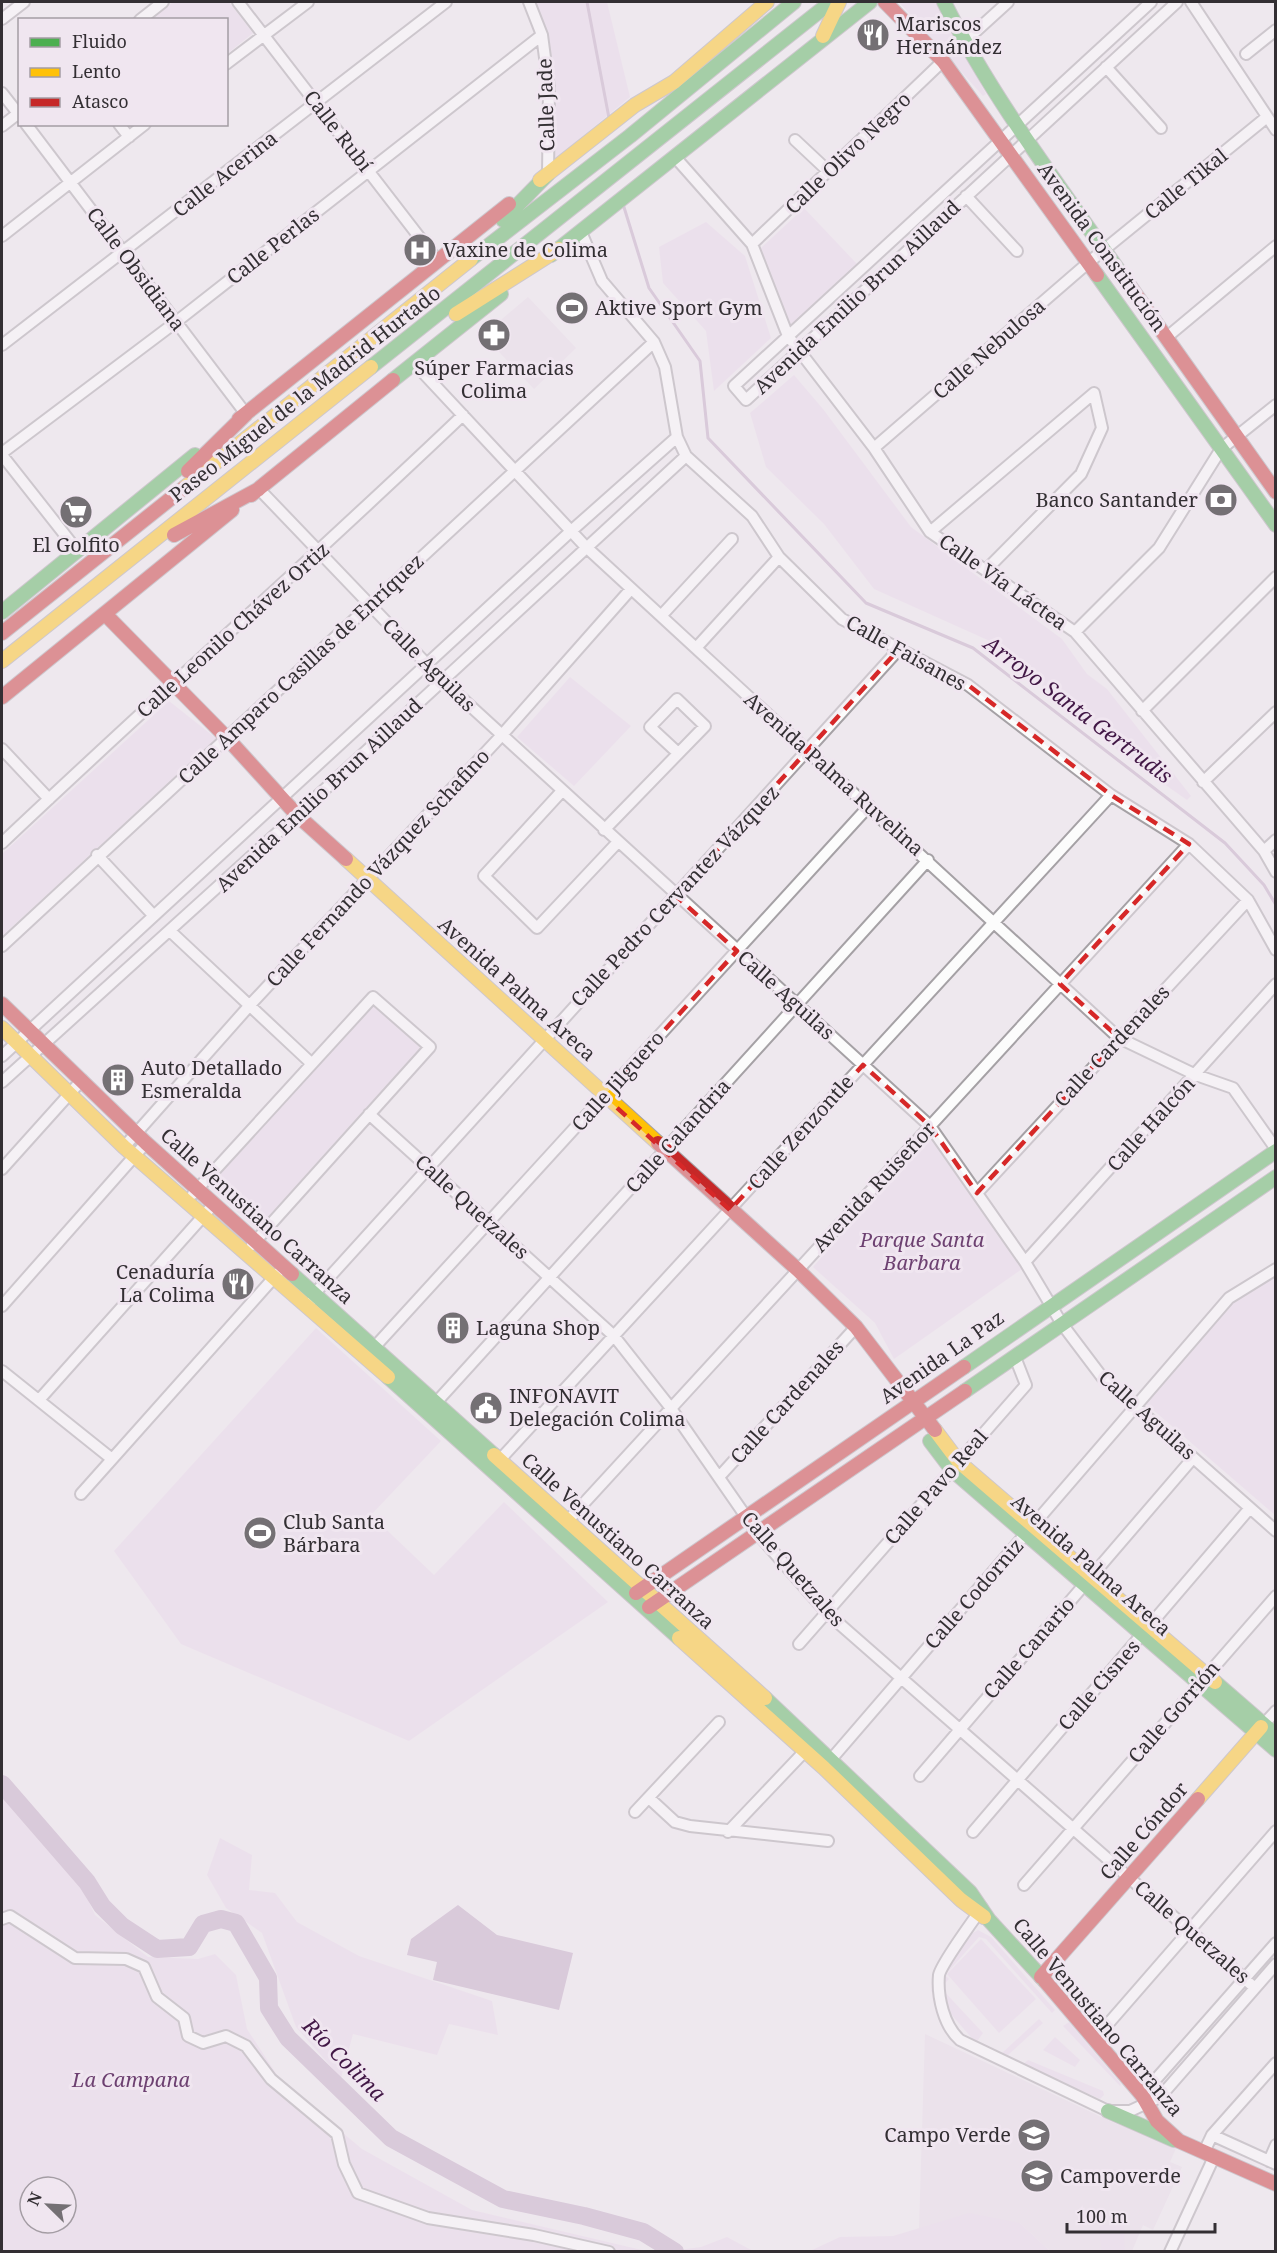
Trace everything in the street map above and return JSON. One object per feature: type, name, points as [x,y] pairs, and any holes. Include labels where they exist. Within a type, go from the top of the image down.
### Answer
[{"type":"main road","points":[[2,612],[76,549],[437,260],[621,117],[674,82],[767,2]]},
{"type":"main road","name":"Paseo Miguel de la Madrid Hurtado","points":[[2,633],[445,279],[630,136],[794,2]]},
{"type":"main road","name":"Paseo Miguel de la Madrid Hurtado","points":[[2,661],[831,2]]},
{"type":"main road","points":[[820,42],[838,2]]},
{"type":"main road","points":[[2,697],[414,363],[870,2]]},
{"type":"main road","name":"Avenida Constitución","points":[[885,2],[943,62],[1089,262],[1275,525]]},
{"type":"main road","name":"Avenida Constitución","points":[[944,2],[964,42],[1027,140],[1275,492]]},
{"type":"main road","points":[[445,279],[548,174]]},
{"type":"main road","points":[[370,368],[559,249]]},
{"type":"main road","points":[[113,544],[246,414]]},
{"type":"main road","points":[[127,561],[259,489]]},
{"type":"main road","name":"Avenida Palma Areca","points":[[105,614],[227,738],[297,815],[798,1270],[856,1327],[955,1466],[1260,1729],[1275,1750]]},
{"type":"main road","name":"Calle Venustiano Carranza","points":[[2,1004],[141,1138],[255,1241],[310,1307],[370,1352],[432,1407],[802,1744],[828,1763],[938,1869],[983,1913],[1041,1977],[1145,2100],[1157,2121],[1179,2141],[1275,2184]]},
{"type":"main road","name":"Calle Venustiano Carranza","points":[[2,1028],[129,1151],[246,1252],[315,1293],[370,1352]]},
{"type":"main road","name":"Avenida La Paz","points":[[637,1592],[1275,1150]]},
{"type":"main road","name":"Avenida La Paz","points":[[652,1605],[1275,1178]]},
{"type":"main road","name":"Avenida Palma Areca","points":[[1260,1729],[1275,1735]]},
{"type":"main road","name":"Calle Cóndor","points":[[1041,1977],[1260,1729]]},
{"type":"main road","points":[[1108,2111],[1179,2141]]},
{"type":"street","points":[[2,19],[24,2]]},
{"type":"street","points":[[143,18],[163,2]]},
{"type":"street","name":"Calle Rubí","points":[[238,2],[437,260]]},
{"type":"street","name":"Calle Acerina","points":[[2,345],[446,2]]},
{"type":"street","name":"Calle Jade","points":[[529,2],[542,35],[549,88],[548,174]]},
{"type":"street","points":[[964,42],[1008,2]]},
{"type":"street","name":"Avenida Emilio Brun Aillaud","points":[[1151,2],[734,386],[746,400],[1177,2]]},
{"type":"street","points":[[1191,2],[1275,130]]},
{"type":"street","points":[[228,62],[304,3]]},
{"type":"street","points":[[1246,54],[1275,30]]},
{"type":"street","name":"Calle Perlas","points":[[2,454],[176,322],[542,35]]},
{"type":"street","name":"Calle Olivo Negro","points":[[752,244],[943,62]]},
{"type":"street","points":[[1106,67],[1161,128]]},
{"type":"street","points":[[2,93],[18,113]]},
{"type":"street","points":[[2,126],[18,115]]},
{"type":"street","name":"Calle Tikal","points":[[1104,250],[1267,117]]},
{"type":"street","name":"Calle Obsidiana","points":[[27,126],[246,414]]},
{"type":"street","points":[[121,126],[129,137]]},
{"type":"street","points":[[2,236],[143,126]]},
{"type":"street","points":[[795,140],[828,171]]},
{"type":"street","name":"Calle Vía Láctea","points":[[675,157],[752,244],[788,336],[874,448],[930,532],[1075,632],[1264,851],[1275,872]]},
{"type":"street","points":[[966,196],[1017,251]]},
{"type":"street","name":"Calle Faisanes","points":[[581,232],[602,281],[654,342],[665,368],[677,437],[686,456],[752,516],[780,557],[842,619],[968,685],[1111,795],[1189,844],[1248,900],[1275,950]]},
{"type":"street","points":[[1167,337],[1275,246]]},
{"type":"street","name":"Calle Nebulosa","points":[[874,448],[1104,250]]},
{"type":"street","name":"Calle Amparo Casillas de Enríquez","points":[[2,946],[97,855],[227,738],[654,342]]},
{"type":"street","name":"Avenida Palma Ruvelina","points":[[414,363],[570,532],[1119,1038],[1196,1075],[1233,1088],[1275,1150]]},
{"type":"street","points":[[930,532],[1094,393],[1102,428],[1081,474],[986,570]]},
{"type":"street","points":[[1075,632],[1159,548],[1221,449],[1275,405]]},
{"type":"street","name":"Calle Leonilo Chávez Ortiz","points":[[2,843],[171,683],[320,552],[463,415]]},
{"type":"street","name":"Avenida Emilio Brun Aillaud","points":[[2,1056],[570,532],[677,437]]},
{"type":"street","points":[[2,454],[76,549]]},
{"type":"street","name":"Avenida Emilio Brun Aillaud","points":[[2,1082],[29,1055],[297,815],[585,546],[686,456]]},
{"type":"street","name":"Calle Aguilas","points":[[259,489],[443,681],[617,843],[930,1126],[1025,1262],[1062,1324],[1102,1377],[1275,1531]]},
{"type":"street","points":[[661,616],[732,539]]},
{"type":"street","points":[[696,648],[780,557]]},
{"type":"street","points":[[1142,711],[1275,577]]},
{"type":"street","name":"Calle Fernando Vázquez Schafino","points":[[2,1306],[250,1005],[501,736],[631,589]]},
{"type":"street","name":"Calle Pedro Cervantez Vázquez","points":[[310,1307],[315,1293],[427,1167],[900,648]]},
{"type":"street","points":[[604,830],[705,726],[678,699],[650,728],[678,753]]},
{"type":"street","points":[[1203,782],[1275,712]]},
{"type":"street","points":[[2,749],[49,799]]},
{"type":"street","points":[[562,791],[484,876],[537,928],[617,843]]},
{"type":"street","name":"Calle Zenzontle","points":[[495,1465],[1111,795]]},
{"type":"street","name":"Calle Jilguero","points":[[370,1352],[869,806]]},
{"type":"street","points":[[1264,851],[1275,840]]},
{"type":"street","name":"Avenida Ruiseñor","points":[[563,1526],[1189,844]]},
{"type":"street","points":[[97,855],[153,915]]},
{"type":"street","name":"Calle Calandria","points":[[432,1407],[928,860]]},
{"type":"street","name":"Calle Cardenales","points":[[977,1192],[1248,900]]},
{"type":"street","points":[[170,931],[311,1063]]},
{"type":"street","name":"Calle Halcón","points":[[1025,1262],[1196,1075],[1275,984]]},
{"type":"street","points":[[187,1201],[373,997],[430,1047],[246,1252]]},
{"type":"street","points":[[2,1169],[81,1080]]},
{"type":"street","name":"Calle Quetzales","points":[[369,1114],[614,1336],[670,1407],[758,1534],[827,1612],[1255,1988]]},
{"type":"street","points":[[39,1400],[214,1204]]},
{"type":"street","name":"Calle Codorniz","points":[[828,1763],[1229,1298],[1275,1269]]},
{"type":"street","points":[[81,1494],[279,1271]]},
{"type":"street","name":"Calle Cardenales","points":[[718,1477],[856,1327]]},
{"type":"street","name":"Calle Pavo Real","points":[[799,1644],[1026,1385],[1015,1357]]},
{"type":"street","points":[[2,1371],[112,1459]]},
{"type":"street","name":"Calle Canario","points":[[920,1776],[1193,1458]]},
{"type":"street","name":"Calle Cisnes","points":[[973,1832],[1250,1508]]},
{"type":"street","name":"Calle Gorrión","points":[[1024,1885],[1275,1596]]},
{"type":"street","name":"Calle Cóndor","points":[[1260,1729],[1275,1711]]},
{"type":"street","points":[[635,1812],[719,1722]]},
{"type":"street","points":[[728,1832],[802,1744]]},
{"type":"street","points":[[649,1798],[675,1822],[728,1832],[828,1841]]},
{"type":"street","points":[[1108,2024],[1275,1831]]},
{"type":"street","points":[[983,1913],[939,1974],[943,2014],[954,2035],[960,2040],[1108,2111],[1130,2111],[1145,2100],[1275,1943]]},
{"type":"street","points":[[2,1919],[10,1916],[75,1958],[126,1959],[144,1967],[157,1997],[184,2018],[188,2036],[203,2043],[226,2036],[246,2046],[271,2079],[337,2134],[344,2164],[358,2193],[428,2218],[543,2237],[609,2252]]},
{"type":"street","points":[[1145,2100],[1160,2097],[1275,1964]]},
{"type":"street","points":[[1170,2252],[1209,2155],[1212,2135],[1275,2064]]},
{"type":"street","points":[[1212,2135],[1272,2162],[1275,2145]]},
{"type":"highlighted area","points":[[900,648],[968,685],[1111,795],[1189,844],[1060,984],[1119,1038],[977,1193],[930,1126],[863,1065],[730,1210],[604,1096],[737,951],[676,896]]},
{"type":"shaded area","points":[[528,297],[576,348],[534,389],[483,335]]},
{"type":"shaded area","points":[[458,1905],[497,1935],[573,1953],[559,2010],[433,1980],[437,1962],[407,1955],[411,1939]]},
{"type":"shaded area","name":"Campo Verde","points":[[925,2034],[1114,2123],[1177,2146],[1170,2162],[1182,2167],[1153,2230],[1143,2225],[1132,2251],[1050,2251],[1020,2223],[919,2229]]},
{"type":"green space","points":[[173,2],[229,2],[253,33],[228,53],[228,18],[151,18]]},
{"type":"green space","points":[[535,2],[607,2],[630,97],[555,159],[551,59]]},
{"type":"green space","points":[[899,2],[936,2],[986,94],[983,96]]},
{"type":"green space","points":[[804,208],[857,264],[790,328],[761,248]]},
{"type":"green space","points":[[706,222],[745,256],[771,338],[714,391],[706,331],[663,283],[659,247]]},
{"type":"green space","points":[[794,375],[823,409],[911,527],[1062,639],[1087,674],[1107,689],[1191,796],[1187,800],[1124,756],[992,642],[874,589],[824,524],[766,467],[750,413]]},
{"type":"green space","points":[[570,677],[631,726],[574,786],[517,737]]},
{"type":"green space","points":[[169,701],[217,739],[2,936],[2,854]]},
{"type":"green space","points":[[373,1003],[422,1048],[258,1230],[209,1186]]},
{"type":"green space","name":"Parque Santa Barbara","points":[[929,1134],[1022,1269],[894,1359],[875,1323],[813,1267]]},
{"type":"green space","points":[[1275,1277],[1275,1515],[1145,1403],[1230,1305]]},
{"type":"green space","name":"Club Santa Bárbara","points":[[316,1328],[441,1441],[371,1515],[434,1575],[504,1502],[608,1602],[409,1741],[181,1644],[114,1551]]},
{"type":"green space","name":"La Campana","points":[[2,1797],[83,1889],[95,1915],[148,1957],[198,1959],[215,1954],[236,1975],[247,2029],[281,2081],[362,2149],[472,2210],[646,2251],[2,2251]]},
{"type":"green space","points":[[220,1838],[252,1855],[249,1890],[275,1893],[297,1922],[359,1956],[492,2001],[498,2035],[449,2024],[437,2055],[353,2034],[341,2078],[296,2027],[262,1933],[226,1908],[207,1875]]},
{"type":"green space","points":[[978,1930],[991,1937],[1055,2010],[1052,2013],[986,1939],[979,1937],[938,1983],[946,1976],[949,1979],[941,1988],[983,2033],[976,2043],[931,1991],[968,1936]]},
{"type":"green space","points":[[981,1939],[1036,1999],[999,2033],[947,1974]]},
{"type":"green space","points":[[1039,2019],[1043,2023],[1007,2056],[1001,2054]]},
{"type":"green space","points":[[1069,2022],[1121,2084],[1120,2086],[1063,2026]]},
{"type":"green space","points":[[1055,2037],[1080,2060],[1075,2067],[1043,2050]]},
{"type":"green space","points":[[1028,2060],[1103,2091],[1104,2095],[1100,2099],[1022,2065]]},
{"type":"green space","points":[[969,2213],[1020,2223],[1050,2251],[810,2251],[840,2237],[893,2236]]},
{"type":"green space","points":[[1124,2224],[1125,2251],[1101,2251],[1099,2225]]},
{"type":"green space","points":[[727,2237],[753,2251],[671,2251],[701,2247]]},
{"type":"waterway","name":"Arroyo Santa Gertrudis","points":[[587,2],[609,118]]},
{"type":"waterway","name":"Arroyo Santa Gertrudis","points":[[623,204],[649,288],[700,361],[708,438],[866,603],[973,648],[1225,843],[1264,885],[1276,905]]},
{"type":"waterway","name":"Río Colima","points":[[2,1784],[87,1882],[102,1906],[122,1926],[157,1949],[189,1947],[203,1924],[221,1919],[236,1923],[268,1978],[269,2008],[288,2038],[391,2138],[503,2199],[584,2216],[643,2232],[675,2252]]},
{"type":"traffic: fast","points":[[471,259],[630,136],[794,2]]},
{"type":"traffic: fast","points":[[371,367],[831,2]]},
{"type":"traffic: fast","points":[[551,255],[870,2]]},
{"type":"traffic: fast","points":[[944,2],[1006,109],[1124,278]]},
{"type":"traffic: fast","points":[[503,220],[548,174]]},
{"type":"traffic: fast","points":[[1097,275],[1276,525]]},
{"type":"traffic: fast","points":[[393,380],[501,294]]},
{"type":"traffic: fast","points":[[2,612],[195,455]]},
{"type":"traffic: fast","points":[[964,1367],[1276,1151]]},
{"type":"traffic: fast","points":[[965,1391],[1276,1177]]},
{"type":"traffic: fast","points":[[292,1274],[494,1455]]},
{"type":"traffic: fast","points":[[388,1377],[679,1638]]},
{"type":"traffic: fast","points":[[930,1441],[952,1470],[1276,1750]]},
{"type":"traffic: fast","points":[[1215,1682],[1276,1735]]},
{"type":"traffic: fast","points":[[765,1698],[970,1892],[989,1920],[1045,1981]]},
{"type":"traffic: fast","points":[[1108,2111],[1174,2140]]},
{"type":"traffic: slow","points":[[540,180],[635,105],[674,82],[767,2]]},
{"type":"traffic: slow","points":[[823,36],[839,2]]},
{"type":"traffic: slow","points":[[456,314],[559,249]]},
{"type":"traffic: slow","points":[[184,488],[471,259]]},
{"type":"traffic: slow","points":[[2,661],[371,367]]},
{"type":"traffic: slow","points":[[346,859],[658,1143]]},
{"type":"traffic: slow","points":[[2,1028],[124,1147],[388,1377]]},
{"type":"traffic: slow","points":[[935,1430],[959,1462],[1215,1682]]},
{"type":"traffic: slow","points":[[494,1455],[765,1698]]},
{"type":"traffic: slow","points":[[679,1638],[824,1768],[961,1900],[984,1917]]},
{"type":"traffic: slow","points":[[1198,1799],[1261,1727]]},
{"type":"traffic: jam","points":[[885,2],[943,61],[1097,275]]},
{"type":"traffic: jam","points":[[239,419],[509,204]]},
{"type":"traffic: jam","points":[[1124,278],[1276,492]]},
{"type":"traffic: jam","points":[[251,495],[393,380]]},
{"type":"traffic: jam","points":[[188,471],[246,414]]},
{"type":"traffic: jam","points":[[2,633],[184,488]]},
{"type":"traffic: jam","points":[[174,535],[259,489]]},
{"type":"traffic: jam","points":[[2,697],[232,510]]},
{"type":"traffic: jam","points":[[105,614],[227,738],[297,815],[346,859]]},
{"type":"traffic: jam","points":[[2,1004],[146,1143],[292,1274]]},
{"type":"traffic: jam","points":[[658,1143],[798,1270],[856,1327],[935,1430]]},
{"type":"traffic: jam","points":[[636,1593],[964,1367]]},
{"type":"traffic: jam","points":[[649,1607],[965,1391]]},
{"type":"traffic: jam","points":[[1041,1977],[1198,1799]]},
{"type":"traffic: jam","points":[[1045,1981],[1142,2095],[1157,2121],[1179,2141],[1276,2184]]},
{"type":"place","name":"Mariscos Hernández","points":[[873,35]]},
{"type":"place","name":"Vaxine de Colima","points":[[420,250]]},
{"type":"place","name":"Aktive Sport Gym","points":[[572,308]]},
{"type":"place","name":"Súper Farmacias Colima","points":[[494,335]]},
{"type":"place","name":"Banco Santander","points":[[1221,500]]},
{"type":"place","name":"El Golfito","points":[[76,512]]},
{"type":"place","name":"Auto Detallado Esmeralda","points":[[118,1080]]},
{"type":"place","name":"Cenaduría La Colima","points":[[238,1284]]},
{"type":"place","name":"Laguna Shop","points":[[453,1328]]},
{"type":"place","name":"INFONAVIT Delegación Colima","points":[[486,1408]]},
{"type":"place","name":"Club Santa Bárbara","points":[[260,1533]]},
{"type":"place","name":"Campo Verde","points":[[1034,2135]]},
{"type":"place","name":"Campoverde","points":[[1037,2176]]}]
